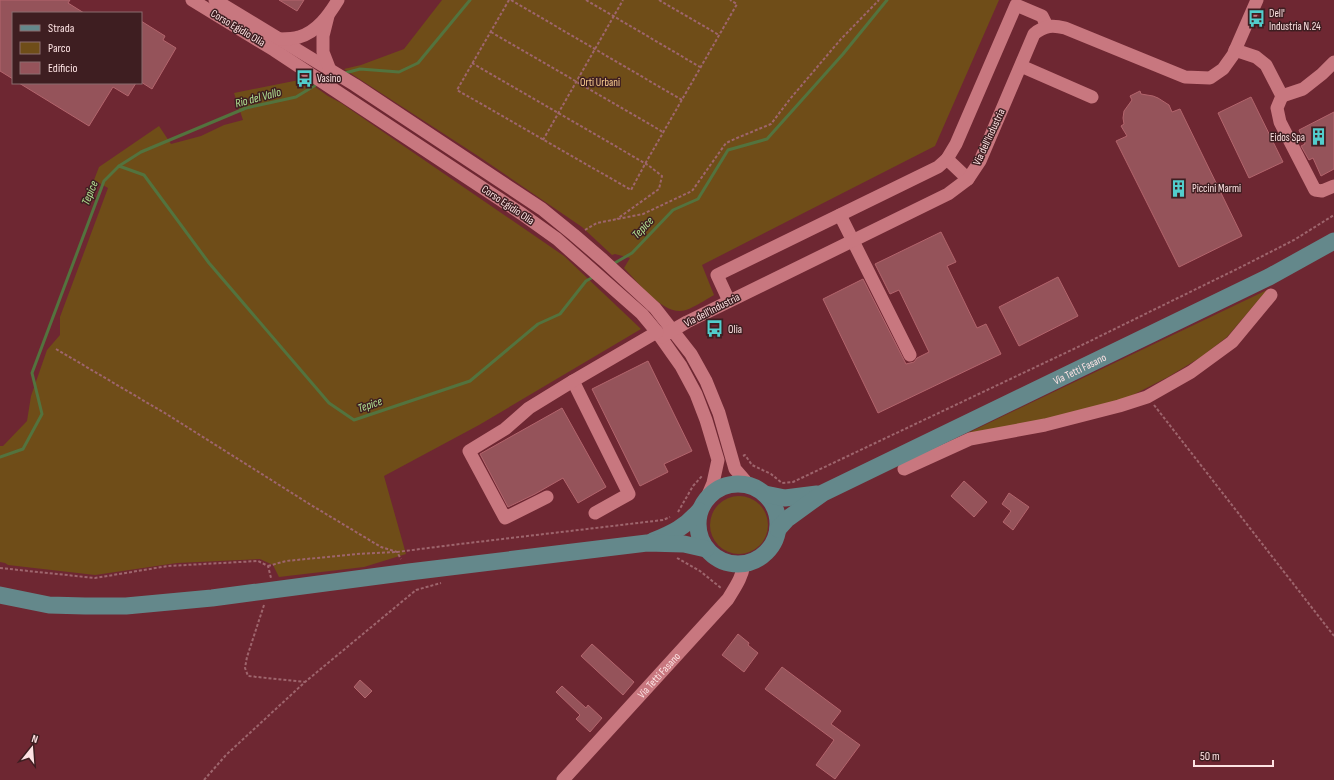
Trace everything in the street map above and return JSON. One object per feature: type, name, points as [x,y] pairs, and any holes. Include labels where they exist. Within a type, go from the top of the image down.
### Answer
[{"type":"main road","name":"Via Tetti Fasano","points":[[778,529],[787,519],[823,493],[954,438],[1269,277],[1334,241]]},
{"type":"main road","points":[[647,543],[679,530],[690,521],[703,504],[716,489],[737,483],[748,484],[757,488],[765,494],[773,504],[778,516],[778,529],[774,542],[767,552],[756,560],[744,564],[733,564],[713,556],[706,549],[699,537],[697,524],[703,504]]},
{"type":"main road","name":"Via Tetti Fasano","points":[[765,494],[785,498],[823,493]]},
{"type":"main road","points":[[0,595],[49,605],[126,606],[212,598],[647,543],[684,544],[706,549]]},
{"type":"street","name":"Corso Egidio Olia","points":[[192,0],[211,3],[337,91],[558,239],[642,314],[659,334],[681,366],[696,394],[713,444],[718,460],[713,483],[703,504]]},
{"type":"street","points":[[280,39],[299,38],[311,31],[328,16],[338,0]]},
{"type":"street","points":[[729,301],[717,275],[938,167],[947,159],[956,144],[1016,5],[1042,16],[1047,26],[1054,25],[1065,28],[1185,77],[1210,78],[1223,69],[1233,55],[1257,0]]},
{"type":"street","points":[[328,16],[323,36],[324,52],[330,70]]},
{"type":"street","name":"Corso Egidio Olia","points":[[232,18],[280,39],[355,85],[542,209],[603,260],[655,308],[691,354],[706,381],[719,413],[735,469],[748,484]]},
{"type":"street","name":"Via dell'Industria","points":[[547,497],[505,518],[469,451],[505,429],[529,408],[573,381],[659,334],[673,330],[852,240],[948,194],[968,179],[980,161],[1034,34],[1041,28],[1047,26]]},
{"type":"street","points":[[1235,50],[1256,57],[1266,65],[1282,96]]},
{"type":"street","points":[[1334,62],[1320,71],[1302,89],[1282,96],[1277,108],[1280,122],[1315,190],[1322,190],[1334,186]]},
{"type":"street","points":[[1020,66],[1092,97]]},
{"type":"street","points":[[947,159],[968,179]]},
{"type":"street","points":[[840,215],[910,355]]},
{"type":"street","points":[[904,469],[954,438],[970,439],[1045,425],[1119,406],[1147,397],[1191,372],[1232,342],[1271,295]]},
{"type":"street","points":[[573,381],[629,494],[595,513]]},
{"type":"street","name":"Via Tetti Fasano","points":[[563,780],[728,599],[740,580],[744,564]]},
{"type":"path","points":[[682,100],[510,0],[457,90],[631,190],[737,4],[730,0]]},
{"type":"path","points":[[586,0],[700,68]]},
{"type":"path","points":[[543,140],[623,0]]},
{"type":"path","points":[[658,0],[719,35]]},
{"type":"path","points":[[574,235],[598,222],[642,214],[692,190],[726,144],[771,124],[841,38],[879,0]]},
{"type":"path","points":[[490,32],[663,132]]},
{"type":"path","points":[[472,64],[645,164],[662,176],[659,189],[616,219]]},
{"type":"path","points":[[738,457],[745,455],[752,465],[771,474],[782,483],[793,482],[1080,346],[1241,267],[1294,240],[1334,215]]},
{"type":"path","points":[[56,349],[168,415],[311,506],[381,547],[397,552],[409,572]]},
{"type":"path","points":[[1147,397],[1334,636]]},
{"type":"path","points":[[677,514],[693,486],[704,473]]},
{"type":"path","points":[[0,568],[95,578],[168,566],[258,561],[268,566],[286,561],[357,554],[397,552],[663,520],[670,517]]},
{"type":"path","points":[[676,557],[700,571],[719,586],[728,599]]},
{"type":"path","points":[[268,566],[271,579]]},
{"type":"path","points":[[204,780],[226,755],[305,682],[416,590],[447,582]]},
{"type":"path","points":[[266,599],[247,657],[245,668],[248,676],[305,682]]},
{"type":"green space","name":"Orti Urbani","points":[[442,0],[999,0],[935,146],[702,265],[714,295],[689,309],[678,311],[669,309],[652,297],[624,268],[630,258],[615,254],[612,255],[582,227],[478,156],[344,69],[361,65],[404,49]]},
{"type":"green space","points":[[304,79],[564,256],[641,329],[479,425],[384,476],[406,554],[364,567],[279,577],[273,565],[260,559],[177,563],[95,575],[8,565],[0,562],[0,446],[3,446],[27,421],[31,396],[47,350],[60,335],[60,317],[108,188],[94,180],[99,167],[159,126],[171,144],[201,136],[224,125],[243,120],[234,93]]},
{"type":"green space","points":[[1267,290],[1227,337],[1201,357],[1168,377],[1125,399],[1043,421],[966,434]]},
{"type":"green space","points":[[739,496],[755,501],[763,509],[768,525],[763,541],[755,549],[739,554],[723,549],[715,541],[710,525],[715,509],[723,501]]},
{"type":"building","points":[[0,0],[70,0],[68,3],[82,12],[12,12],[12,78],[0,71]]},
{"type":"building","points":[[279,0],[304,0],[297,11]]},
{"type":"building","points":[[142,22],[165,36],[163,40],[176,48],[152,89],[142,83]]},
{"type":"building","points":[[21,84],[135,84],[128,96],[113,87],[89,126]]},
{"type":"building","name":"Piccini Marmi","points":[[1140,91],[1141,94],[1153,96],[1169,105],[1172,112],[1180,109],[1242,236],[1179,267],[1116,141],[1127,136],[1121,126],[1124,124],[1124,111],[1132,100],[1130,96]]},
{"type":"building","points":[[1251,97],[1283,162],[1249,178],[1218,113]]},
{"type":"building","name":"Eidos Spa","points":[[1334,112],[1334,169],[1321,176],[1313,158],[1309,160],[1301,146],[1305,144],[1299,130]]},
{"type":"building","points":[[941,232],[956,262],[947,266],[977,328],[986,324],[1001,354],[878,413],[823,299],[863,279],[906,364],[914,362],[917,358],[929,352],[899,290],[890,294],[875,264]]},
{"type":"building","points":[[1058,277],[1078,316],[1019,346],[999,307]]},
{"type":"building","points":[[648,361],[692,451],[664,464],[668,472],[640,486],[592,389]]},
{"type":"building","points":[[562,408],[606,487],[578,503],[563,478],[508,507],[480,454]]},
{"type":"building","points":[[964,481],[987,502],[974,517],[951,496]]},
{"type":"building","points":[[1009,493],[1029,507],[1013,530],[1003,522],[1011,511],[1002,504]]},
{"type":"building","points":[[738,634],[758,653],[744,672],[722,655]]},
{"type":"building","points":[[592,644],[634,682],[623,695],[581,656]]},
{"type":"building","points":[[782,667],[841,711],[831,724],[860,745],[835,779],[816,765],[834,740],[765,689]]},
{"type":"building","points":[[360,680],[372,691],[365,698],[354,687]]},
{"type":"building","points":[[562,686],[586,708],[588,705],[602,718],[590,732],[576,719],[580,715],[556,692]]},
{"type":"waterway","name":"Rio del Vallo","points":[[345,73],[360,69],[399,72],[418,63],[470,0]]},
{"type":"waterway","name":"Tepice","points":[[613,264],[632,253],[673,210],[698,199],[728,150],[767,139],[843,54],[887,0]]},
{"type":"waterway","name":"Rio del Vallo","points":[[119,166],[141,152],[246,108],[296,97],[319,83]]},
{"type":"waterway","name":"Tepice","points":[[0,457],[23,449],[42,414],[32,373],[104,181],[119,166],[144,175],[209,263],[329,403],[354,420],[470,381],[538,324],[560,314],[586,281],[595,276]]},
{"type":"place","name":"Dell' Industria N.24","points":[[1256,19]]},
{"type":"place","name":"Vasino","points":[[304,78]]},
{"type":"place","name":"Eidos Spa","points":[[1318,137]]},
{"type":"place","name":"Piccini Marmi","points":[[1179,188]]},
{"type":"place","name":"Olia","points":[[715,329]]}]
